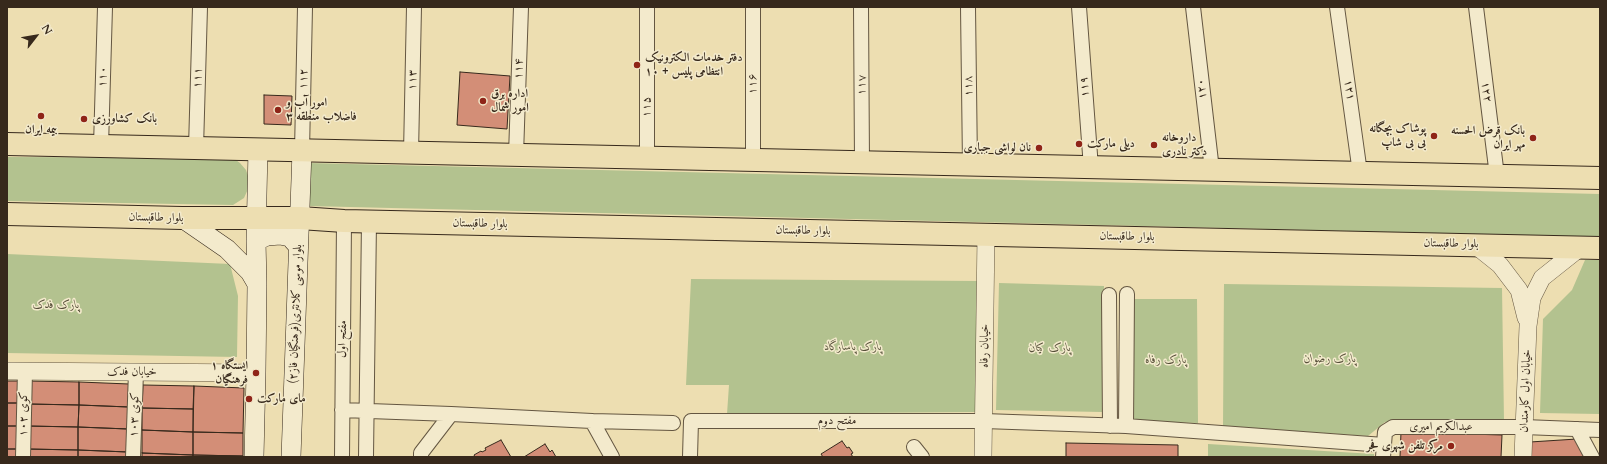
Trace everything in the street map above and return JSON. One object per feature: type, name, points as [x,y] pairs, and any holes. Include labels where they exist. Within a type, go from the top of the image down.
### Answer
[{"type":"main road","points":[[7,144],[1600,178]]},
{"type":"main road","points":[[254,457],[258,149]]},
{"type":"main road","name":"بلوار موسی کلانتری(فرهنگیان فاز۲)","points":[[291,457],[302,150]]},
{"type":"main road","name":"بلوار طاقبستان","points":[[7,214],[182,218],[300,218],[344,221],[1590,247]]},
{"type":"main road","points":[[182,218],[228,249],[250,272],[257,284]]},
{"type":"main road","points":[[256,241],[267,236],[280,235],[290,237],[298,246]]},
{"type":"street","name":"۱۱۰","points":[[101,146],[105,7]]},
{"type":"street","name":"۱۱۱","points":[[196,148],[200,7]]},
{"type":"street","name":"۱۱۲","points":[[302,150],[305,7]]},
{"type":"street","name":"۱۱۳","points":[[411,153],[414,7]]},
{"type":"street","name":"۱۱۴","points":[[516,155],[521,7]]},
{"type":"street","name":"۱۱۵","points":[[647,7],[647,158]]},
{"type":"street","name":"۱۱۶","points":[[753,7],[753,160]]},
{"type":"street","name":"۱۱۷","points":[[861,7],[862,163]]},
{"type":"street","name":"۱۱۸","points":[[968,7],[970,165]]},
{"type":"street","name":"۱۱۹","points":[[1079,7],[1091,168]]},
{"type":"street","name":"۱۲۰","points":[[1193,7],[1212,170]]},
{"type":"street","name":"۱۲۱","points":[[1337,7],[1360,173]]},
{"type":"street","name":"۱۲۲","points":[[1476,7],[1497,176]]},
{"type":"street","name":"مفتح اول","points":[[342,457],[344,221]]},
{"type":"street","name":"مفتح اول","points":[[366,457],[368,221]]},
{"type":"street","name":"خیابان رفاه","points":[[983,457],[986,234]]},
{"type":"street","points":[[1475,245],[1500,265],[1519,290],[1528,326]]},
{"type":"street","points":[[1528,326],[1532,298],[1542,278],[1590,247]]},
{"type":"street","points":[[1126,426],[1127,294]]},
{"type":"street","points":[[1109,295],[1110,426]]},
{"type":"street","name":"خیابان اول کارمندان","points":[[1523,457],[1528,326]]},
{"type":"street","name":"خیابان فدک","points":[[7,371],[256,373]]},
{"type":"street","name":"کوی ۱۰۲","points":[[23,457],[25,372]]},
{"type":"street","name":"کوی ۱۰۳","points":[[133,457],[136,372]]},
{"type":"street","points":[[342,410],[673,423]]},
{"type":"street","points":[[421,457],[421,453],[451,414]]},
{"type":"street","points":[[592,421],[612,457]]},
{"type":"street","name":"مفتح دوم","points":[[690,457],[691,421],[984,421],[1126,426],[1384,451]]},
{"type":"street","name":"عبدالکریم امیری","points":[[1384,451],[1385,432],[1393,427],[1524,427]]},
{"type":"street","points":[[1524,427],[1600,430]]},
{"type":"street","points":[[1577,429],[1592,457]]},
{"type":"green space","points":[[7,157],[233,158],[246,170],[249,179],[248,189],[244,198],[233,205],[7,201]]},
{"type":"green space","points":[[308,163],[1600,194],[1600,237],[308,206]]},
{"type":"green space","name":"پارک فدک","points":[[7,254],[230,264],[238,296],[237,357],[7,353]]},
{"type":"green space","points":[[1585,260],[1600,260],[1600,414],[1540,413],[1543,319],[1572,290]]},
{"type":"green space","name":"پارک پاسارگاد","points":[[691,279],[979,281],[976,412],[727,414],[729,385],[686,385]]},
{"type":"green space","name":"پارک کیان","points":[[999,283],[1104,286],[1102,412],[996,410]]},
{"type":"green space","name":"پارک رضوان","points":[[1224,284],[1502,288],[1504,421],[1385,422],[1368,436],[1223,426]]},
{"type":"green space","name":"پارک رفاه","points":[[1134,299],[1197,299],[1198,423],[1134,421]]},
{"type":"green space","points":[[1208,444],[1374,454],[1374,457],[1208,457]]},
{"type":"building","name":"اداره برق امور شمال","points":[[460,72],[510,76],[507,129],[457,125]]},
{"type":"building","name":"امور آب و فاضلاب منطقه ۳","points":[[264,95],[292,96],[291,125],[264,124]]},
{"type":"building","points":[[7,381],[21,381],[20,403],[7,403]]},
{"type":"building","points":[[28,381],[79,382],[79,405],[28,404]]},
{"type":"building","points":[[79,382],[129,384],[129,407],[79,405]]},
{"type":"building","points":[[143,385],[194,386],[193,409],[142,408]]},
{"type":"building","points":[[194,386],[244,388],[243,433],[193,432]]},
{"type":"building","points":[[7,403],[20,403],[20,426],[7,426]]},
{"type":"building","points":[[28,404],[79,405],[78,427],[27,426]]},
{"type":"building","points":[[79,405],[129,407],[128,429],[78,427]]},
{"type":"building","points":[[142,408],[193,409],[193,432],[142,430]]},
{"type":"building","points":[[7,426],[20,426],[20,449],[7,449]]},
{"type":"building","points":[[27,426],[78,427],[78,450],[27,449]]},
{"type":"building","points":[[78,427],[128,429],[128,452],[78,450]]},
{"type":"building","points":[[142,430],[193,432],[193,455],[142,453]]},
{"type":"building","points":[[193,432],[243,433],[243,456],[193,455]]},
{"type":"building","name":"مرکز تلفن شهری فجر","points":[[1401,432],[1502,435],[1501,457],[1400,457]]},
{"type":"building","points":[[1577,439],[1586,457],[1529,457],[1530,442]]},
{"type":"building","points":[[501,440],[511,457],[475,457],[474,455],[486,450],[485,448]]},
{"type":"building","points":[[842,441],[847,448],[849,447],[853,453],[851,454],[853,457],[823,457],[821,454]]},
{"type":"building","points":[[1066,443],[1178,445],[1178,457],[1066,457]]},
{"type":"building","points":[[545,444],[550,452],[552,450],[556,457],[524,457]]},
{"type":"building","points":[[7,449],[20,449],[20,457],[7,457]]},
{"type":"building","points":[[27,449],[78,450],[78,457],[27,457]]},
{"type":"building","points":[[78,450],[128,452],[128,457],[78,457]]},
{"type":"building","points":[[142,453],[193,455],[193,457],[142,457]]},
{"type":"building","points":[[193,455],[243,456],[243,457],[193,457]]},
{"type":"place","name":"دفتر خدمات الکترونیک انتظامی پلیس + ۱۰","points":[[637,65]]},
{"type":"place","name":"اداره برق امور شمال","points":[[483,101]]},
{"type":"place","name":"امور آب و فاضلاب منطقه ۳","points":[[278,110]]},
{"type":"place","name":"بیمه ایران","points":[[41,116]]},
{"type":"place","name":"بانک کشاورزی","points":[[84,119]]},
{"type":"place","name":"پوشاک بچگانه بی بی شاپ","points":[[1434,136]]},
{"type":"place","name":"بانک قرض الحسنه مهر ایران","points":[[1533,138]]},
{"type":"place","name":"دیلی مارکت","points":[[1079,144]]},
{"type":"place","name":"داروخانه دکتر نادری","points":[[1154,145]]},
{"type":"place","name":"نان لواشی جباری","points":[[1039,148]]},
{"type":"place","name":"ایستگاه ۱ فرهنگیان","points":[[256,373]]},
{"type":"place","name":"مای مارکت","points":[[249,399]]},
{"type":"place","name":"مرکز تلفن شهری فجر","points":[[1451,446]]}]
